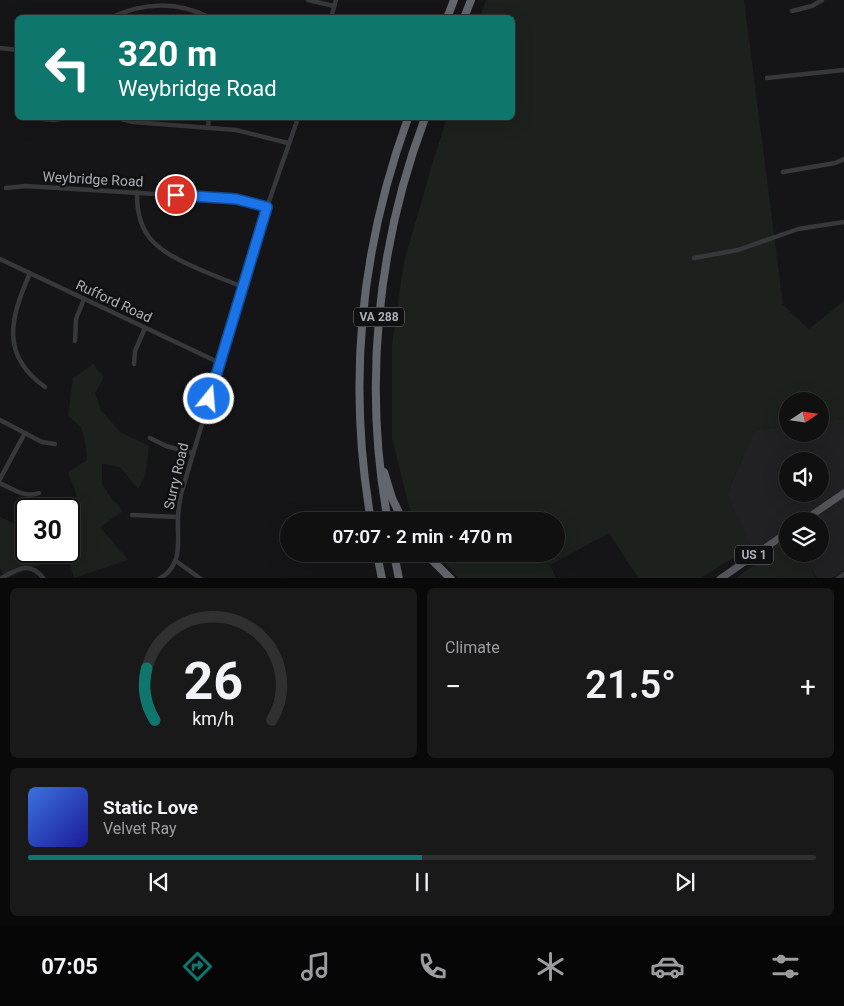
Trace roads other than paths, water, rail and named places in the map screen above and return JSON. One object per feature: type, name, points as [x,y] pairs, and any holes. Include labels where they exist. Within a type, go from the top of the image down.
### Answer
[{"type":"highway","points":[[448,15],[454,0]]},
{"type":"highway","points":[[465,15],[471,0]]},
{"type":"highway","name":"VA 288","points":[[370,512],[363,470],[359,406],[359,359],[362,316],[366,275],[378,214],[390,166],[407,120]]},
{"type":"highway","name":"VA 288","points":[[387,512],[378,459],[377,434],[376,358],[380,312],[392,226],[401,188],[424,120]]},
{"type":"highway","points":[[378,459],[383,466],[392,498],[399,512]]},
{"type":"highway","points":[[376,562],[376,578]]},
{"type":"highway","points":[[378,562],[382,578]]},
{"type":"highway","points":[[396,562],[399,578]]},
{"type":"highway","points":[[434,562],[451,578]]},
{"type":"main road","points":[[816,512],[844,493]]},
{"type":"main road","name":"US 1","points":[[720,578],[779,538]]},
{"type":"street","points":[[308,0],[334,6]]},
{"type":"street","points":[[332,15],[336,0]]},
{"type":"street","points":[[792,11],[812,6],[822,0]]},
{"type":"street","points":[[118,15],[137,8],[155,5],[185,8],[203,15]]},
{"type":"street","points":[[0,48],[15,50]]},
{"type":"street","points":[[767,78],[844,70]]},
{"type":"street","points":[[124,120],[236,130],[288,144]]},
{"type":"street","points":[[208,120],[208,128]]},
{"type":"street","name":"Surry Road","points":[[176,561],[179,548],[178,518],[181,494],[192,453],[267,207],[297,120]]},
{"type":"street","points":[[783,172],[835,163],[844,159]]},
{"type":"street","name":"Weybridge Road","points":[[6,188],[26,186],[236,199],[267,207]]},
{"type":"street","points":[[137,192],[136,205],[139,220],[154,244],[165,253],[243,287]]},
{"type":"street","points":[[694,258],[738,250],[798,229],[844,222]]},
{"type":"street","name":"Rufford Road","points":[[0,259],[220,363]]},
{"type":"street","points":[[30,273],[11,319],[10,340],[14,355],[22,370],[45,387]]},
{"type":"street","points":[[75,341],[76,319],[84,299]]},
{"type":"street","points":[[134,364],[135,351],[145,328]]},
{"type":"street","points":[[0,420],[46,444],[55,444]]},
{"type":"street","points":[[25,433],[0,481],[24,494],[34,495],[39,492]]},
{"type":"street","points":[[150,438],[166,446],[192,453]]},
{"type":"street","points":[[132,515],[178,518]]},
{"type":"street","points":[[158,578],[176,561],[201,578]]},
{"type":"street","points":[[0,578],[25,568],[37,570],[44,578]]},
{"type":"street","points":[[837,578],[844,574]]}]
